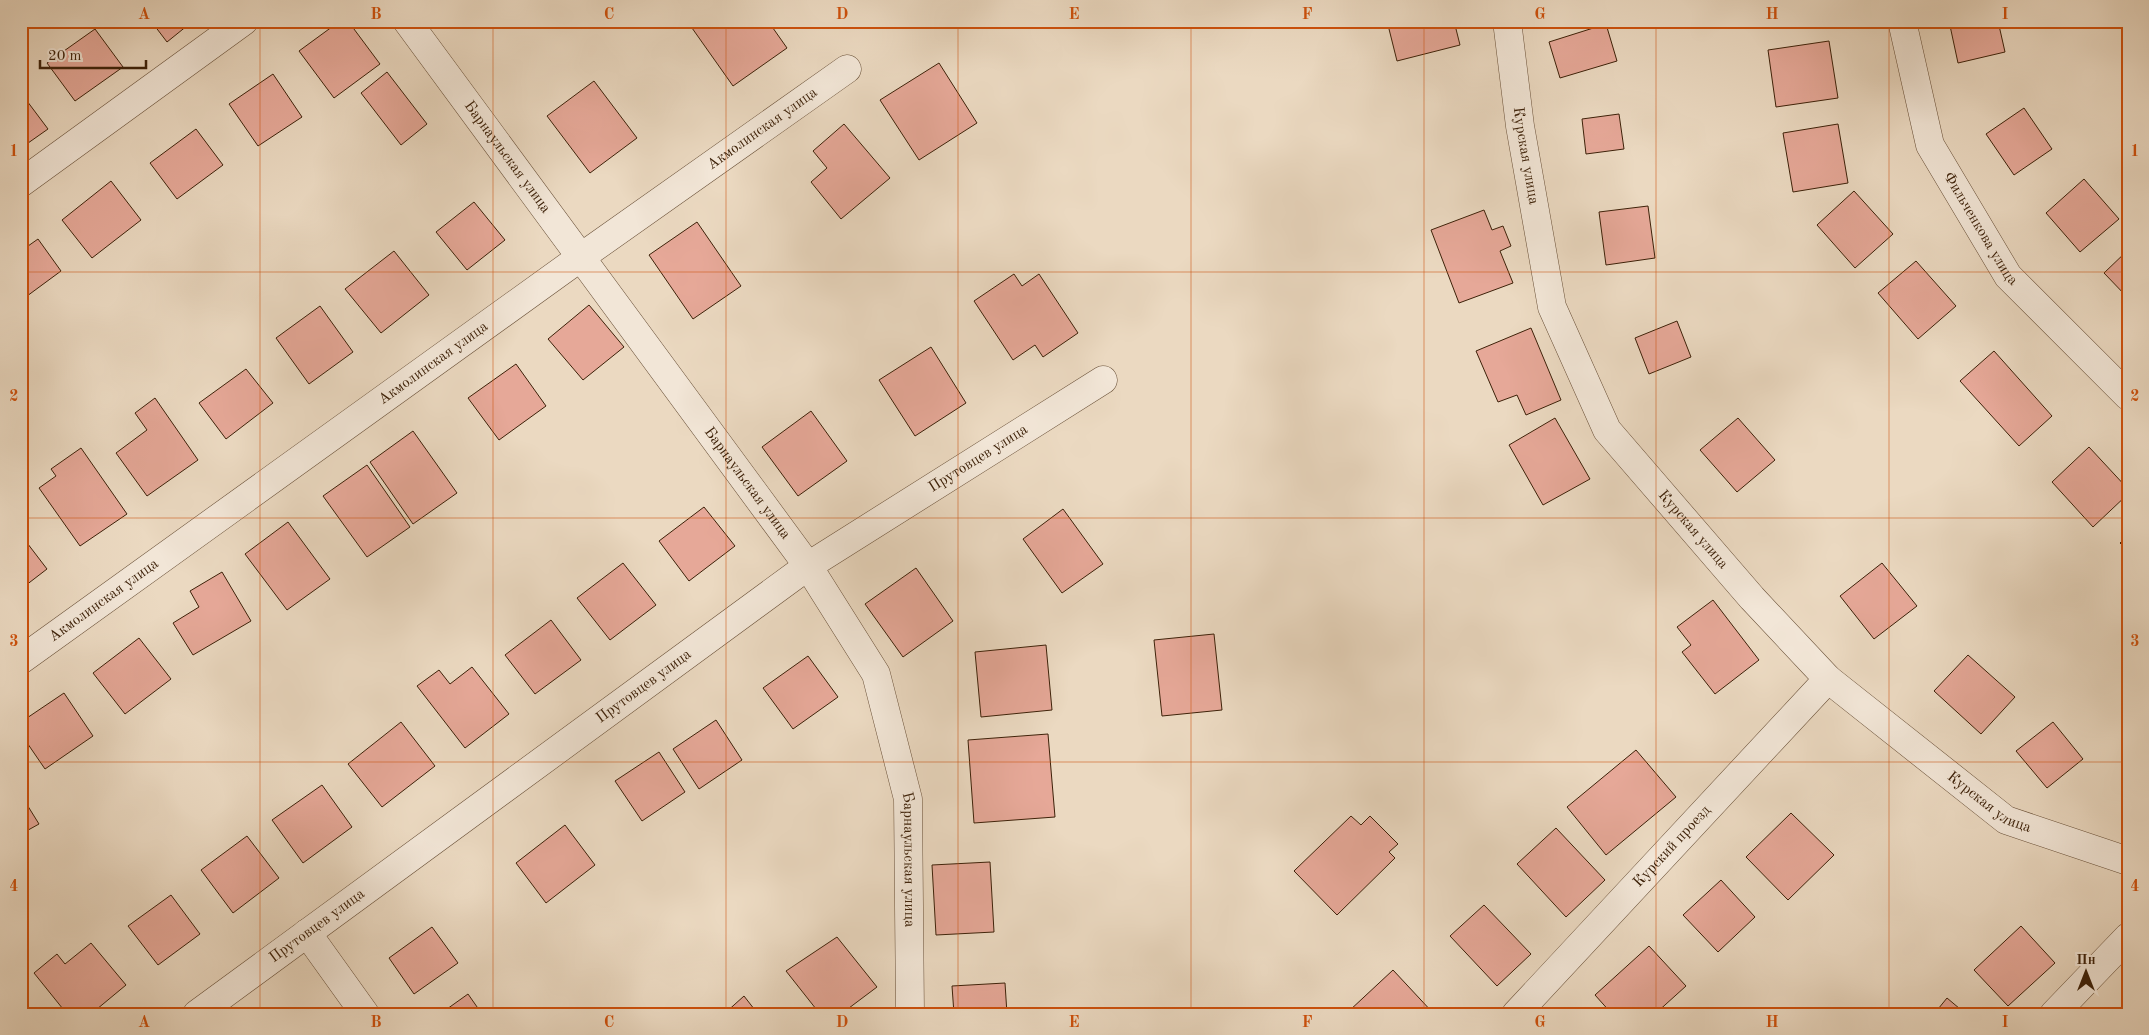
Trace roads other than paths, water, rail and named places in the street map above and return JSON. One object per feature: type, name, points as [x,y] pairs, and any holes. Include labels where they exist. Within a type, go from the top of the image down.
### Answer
[{"type":"street","points":[[21,183],[244,21]]},
{"type":"street","name":"Барнаульская улица","points":[[407,21],[808,566],[876,674],[908,799],[910,1014]]},
{"type":"street","name":"Курская улица","points":[[1507,21],[1520,126],[1552,307],[1607,430],[1752,598],[1828,680],[2006,820],[2128,861]]},
{"type":"street","name":"Фильченкова улица","points":[[1902,21],[1930,145],[2008,276],[2128,396]]},
{"type":"street","name":"Акмолинская улица","points":[[21,660],[581,257],[847,69]]},
{"type":"street","name":"Прутовцев улица","points":[[197,1014],[808,566],[1104,380]]},
{"type":"street","name":"Курский проезд","points":[[1516,1014],[1828,680]]},
{"type":"street","points":[[307,933],[364,1014]]},
{"type":"street","points":[[2054,1014],[2128,937]]}]
